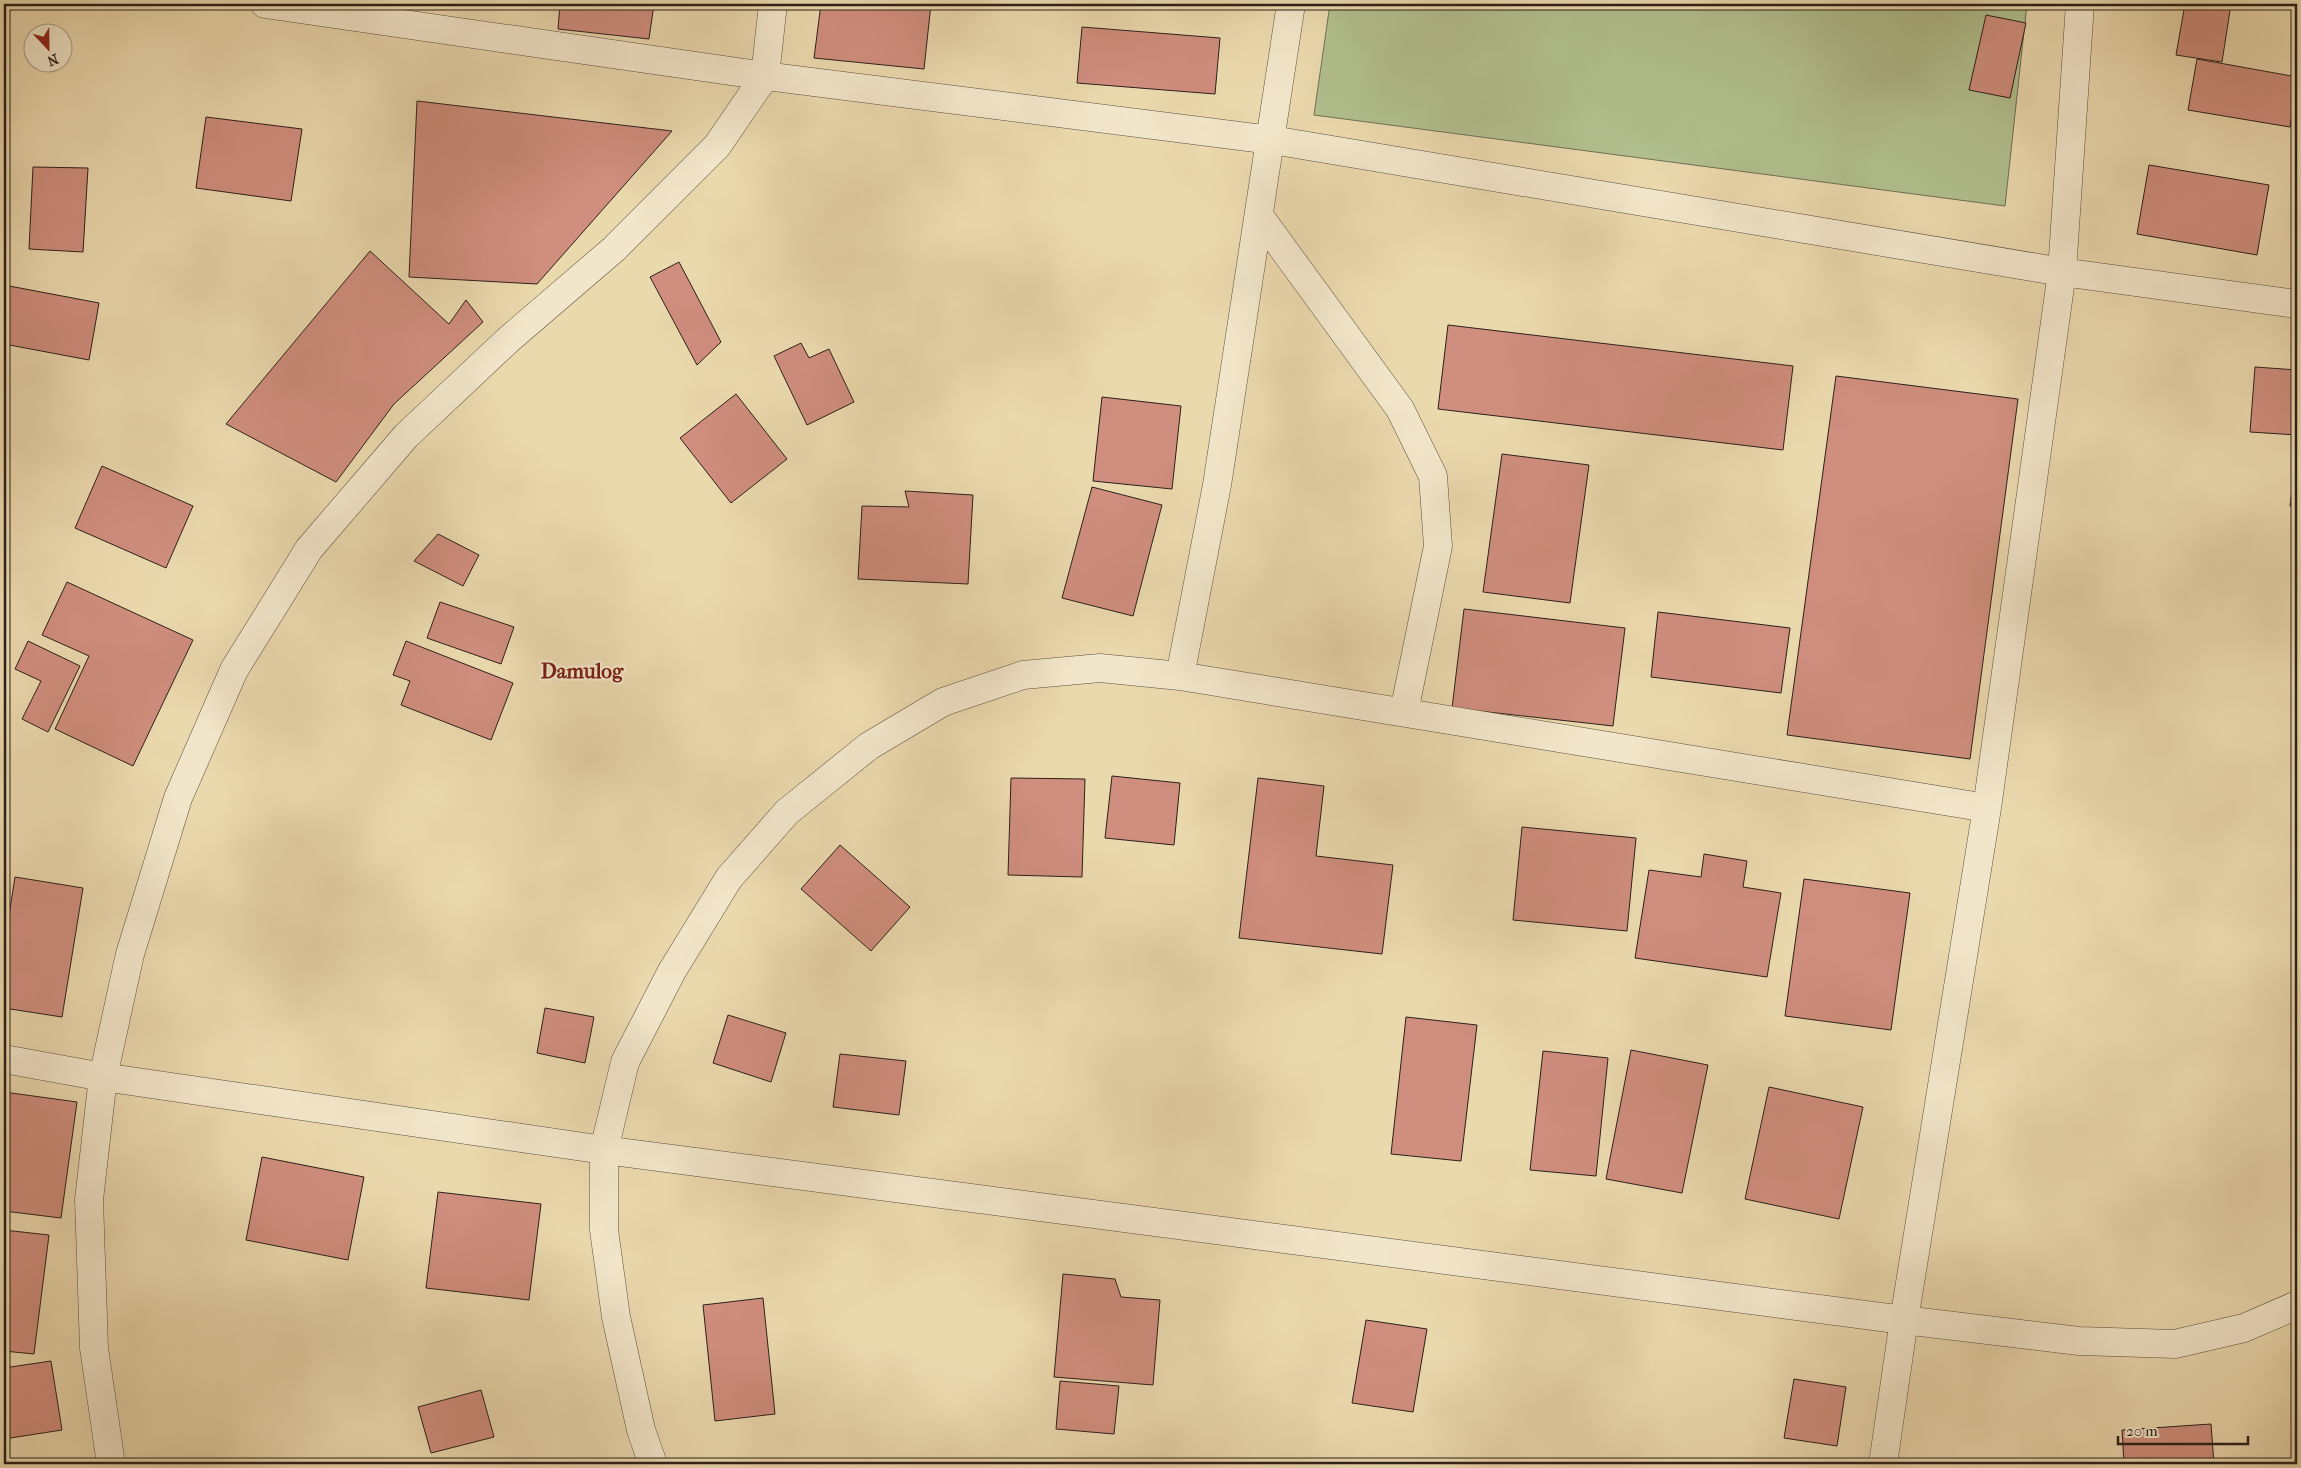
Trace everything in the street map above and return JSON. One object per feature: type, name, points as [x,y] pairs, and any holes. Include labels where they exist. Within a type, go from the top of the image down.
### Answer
[{"type":"street","points":[[265,4],[765,76],[1272,140],[2062,272],[2297,304]]},
{"type":"street","points":[[111,1464],[94,1348],[89,1200],[104,1077],[130,954],[178,798],[234,670],[309,549],[406,436],[508,340],[614,249],[718,146],[765,76],[773,4]]},
{"type":"street","points":[[1180,676],[1218,485],[1272,140],[1291,4]]},
{"type":"street","points":[[1883,1464],[1904,1320],[1987,808],[2062,272],[2080,4]]},
{"type":"street","points":[[1260,218],[1400,409],[1433,476],[1438,546],[1404,712]]},
{"type":"street","points":[[653,1464],[642,1430],[616,1316],[604,1230],[604,1150],[625,1062],[672,971],[729,878],[787,812],[869,746],[943,702],[1023,675],[1100,668],[1180,676],[1987,808]]},
{"type":"street","points":[[4,1059],[104,1077],[604,1150],[1904,1320],[2079,1341],[2175,1344],[2244,1328],[2297,1305]]},
{"type":"green space","points":[[1330,4],[2027,4],[2005,206],[1314,115]]},
{"type":"building","points":[[560,4],[654,4],[649,39],[558,29]]},
{"type":"building","points":[[821,4],[931,4],[924,69],[814,58]]},
{"type":"building","points":[[2185,4],[2231,4],[2222,62],[2176,55]]},
{"type":"building","points":[[1986,15],[2026,23],[2010,98],[1969,90]]},
{"type":"building","points":[[1082,27],[1220,38],[1215,94],[1077,83]]},
{"type":"building","points":[[2197,59],[2297,77],[2290,127],[2188,110]]},
{"type":"building","points":[[417,101],[672,131],[537,284],[409,277]]},
{"type":"building","points":[[206,117],[302,129],[291,201],[196,188]]},
{"type":"building","points":[[2149,165],[2269,185],[2257,255],[2137,234]]},
{"type":"building","points":[[33,167],[88,168],[83,252],[29,249]]},
{"type":"building","points":[[370,251],[449,324],[466,300],[483,322],[394,404],[336,482],[226,424]]},
{"type":"building","points":[[679,262],[721,342],[697,365],[650,277]]},
{"type":"building","points":[[4,285],[99,303],[89,360],[4,344]]},
{"type":"building","points":[[1448,325],[1793,366],[1783,450],[1438,409]]},
{"type":"building","points":[[801,343],[809,358],[829,349],[854,402],[807,425],[774,356]]},
{"type":"building","points":[[2255,367],[2297,370],[2297,435],[2250,432]]},
{"type":"building","points":[[1836,376],[2018,399],[1970,759],[1787,735]]},
{"type":"building","points":[[736,394],[787,459],[731,503],[680,438]]},
{"type":"building","points":[[1102,397],[1181,406],[1172,489],[1093,481]]},
{"type":"building","points":[[1502,454],[1589,465],[1570,603],[1483,592]]},
{"type":"building","points":[[2297,455],[2297,507],[2290,506]]},
{"type":"building","points":[[102,466],[193,506],[166,568],[75,528]]},
{"type":"building","points":[[1092,487],[1162,505],[1133,616],[1062,598]]},
{"type":"building","points":[[905,491],[973,495],[968,584],[858,579],[862,506],[909,507]]},
{"type":"building","points":[[438,534],[479,555],[463,586],[414,561]]},
{"type":"building","points":[[67,582],[193,640],[133,766],[55,729],[89,656],[42,635]]},
{"type":"building","points":[[440,602],[514,627],[501,664],[427,638]]},
{"type":"building","points":[[1464,609],[1625,628],[1613,726],[1452,708]]},
{"type":"building","points":[[1658,612],[1790,628],[1781,693],[1651,677]]},
{"type":"building","points":[[28,641],[80,666],[48,732],[22,719],[41,681],[15,669]]},
{"type":"building","points":[[406,641],[513,683],[491,740],[401,705],[410,681],[393,675]]},
{"type":"building","points":[[1112,776],[1180,783],[1174,845],[1105,838]]},
{"type":"building","points":[[1011,778],[1085,779],[1082,877],[1008,875]]},
{"type":"building","points":[[1258,778],[1324,786],[1316,856],[1393,865],[1382,954],[1239,938]]},
{"type":"building","points":[[1522,827],[1636,838],[1627,931],[1513,920]]},
{"type":"building","points":[[840,845],[910,907],[871,951],[801,889]]},
{"type":"building","points":[[1704,854],[1747,861],[1743,887],[1781,893],[1767,977],[1635,958],[1649,870],[1701,877]]},
{"type":"building","points":[[15,877],[83,888],[62,1017],[4,1008],[4,947]]},
{"type":"building","points":[[1804,879],[1910,893],[1891,1030],[1785,1016]]},
{"type":"building","points":[[545,1008],[594,1017],[585,1063],[537,1053]]},
{"type":"building","points":[[728,1015],[786,1033],[771,1082],[713,1063]]},
{"type":"building","points":[[1406,1017],[1477,1025],[1461,1161],[1391,1154]]},
{"type":"building","points":[[1631,1050],[1708,1065],[1682,1193],[1606,1179]]},
{"type":"building","points":[[1543,1051],[1608,1058],[1596,1176],[1530,1170]]},
{"type":"building","points":[[840,1054],[906,1061],[899,1115],[833,1107]]},
{"type":"building","points":[[1769,1087],[1863,1107],[1839,1219],[1745,1199]]},
{"type":"building","points":[[4,1092],[77,1102],[61,1218],[4,1211]]},
{"type":"building","points":[[262,1157],[364,1177],[348,1260],[246,1240]]},
{"type":"building","points":[[438,1192],[541,1204],[529,1300],[426,1288]]},
{"type":"building","points":[[4,1230],[49,1235],[34,1354],[4,1351]]},
{"type":"building","points":[[1063,1274],[1115,1279],[1121,1297],[1160,1300],[1153,1385],[1054,1377]]},
{"type":"building","points":[[763,1298],[775,1414],[715,1421],[703,1305]]},
{"type":"building","points":[[1366,1320],[1427,1329],[1413,1412],[1352,1403]]},
{"type":"building","points":[[51,1361],[62,1430],[4,1439],[4,1368]]},
{"type":"building","points":[[1794,1379],[1846,1387],[1837,1446],[1784,1438]]},
{"type":"building","points":[[1060,1381],[1119,1386],[1114,1434],[1056,1429]]},
{"type":"building","points":[[481,1390],[494,1437],[431,1453],[418,1407]]},
{"type":"building","points":[[2211,1424],[2214,1464],[2124,1464],[2122,1430]]},
{"type":"district","name":"Damulog","points":[[582,671]]}]
